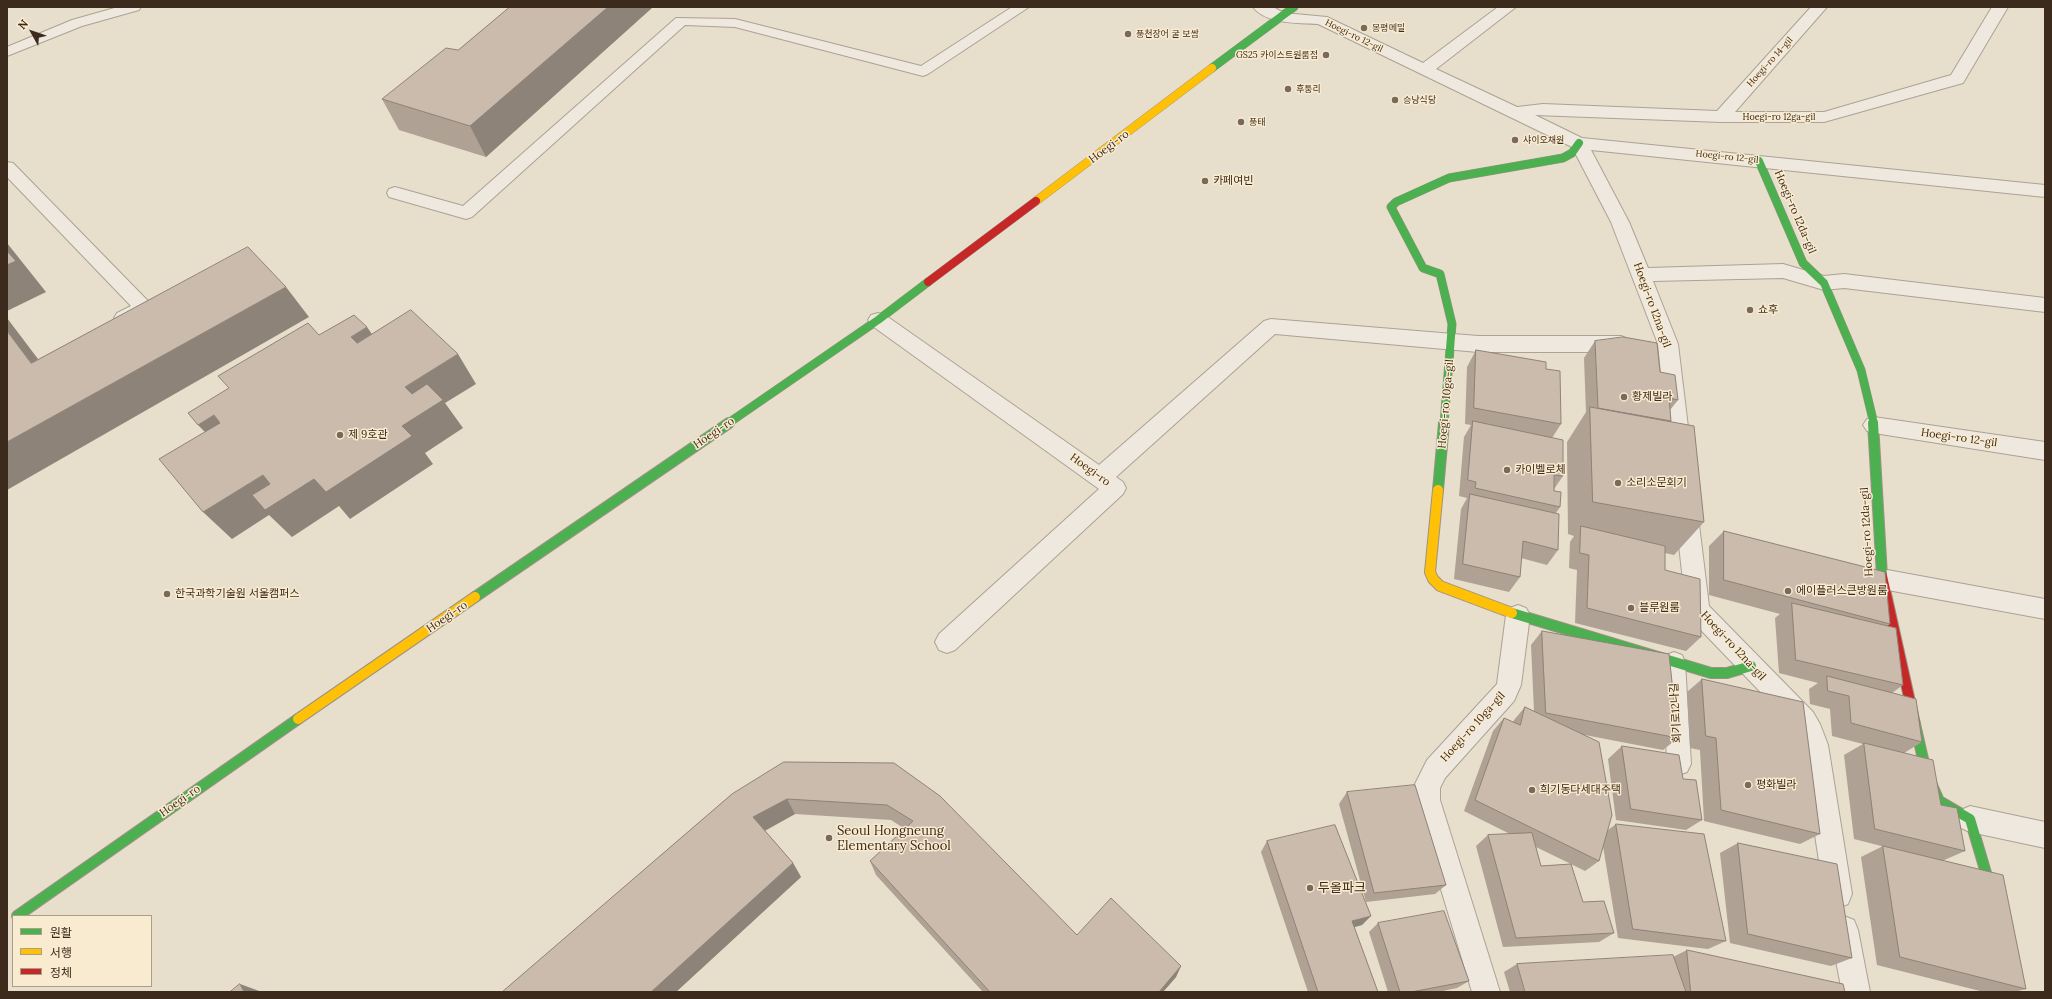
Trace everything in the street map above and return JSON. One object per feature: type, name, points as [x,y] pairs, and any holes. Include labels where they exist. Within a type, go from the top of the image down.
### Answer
[{"type":"street","points":[[1261,7],[1288,12]]},
{"type":"street","points":[[1424,70],[1508,7]]},
{"type":"street","name":"Hoegi-ro 14-gil","points":[[1721,117],[1818,7]]},
{"type":"street","name":"Hoegi-ro 12ga-gil","points":[[1512,113],[1543,109],[1721,117],[1824,117],[1912,93],[1957,78],[2000,7]]},
{"type":"street","name":"Hoegi-ro 12-gil","points":[[1288,12],[1321,20],[1512,113],[1579,143],[2045,191]]},
{"type":"street","name":"Hoegi-ro","points":[[18,915],[279,732],[878,320],[1288,12]]},
{"type":"street","name":"Hoegi-ro 10ga-gil","points":[[1486,992],[1427,800],[1427,786],[1436,769],[1505,693],[1509,685],[1518,615],[1440,586],[1433,579],[1430,572],[1452,342],[1452,324],[1440,274],[1423,268],[1391,207],[1396,202],[1449,178],[1563,158],[1572,153],[1579,143]]},
{"type":"street","name":"Hoegi-ro 12na-gil","points":[[1579,143],[1620,222],[1668,344],[1698,609],[1704,618],[1804,720],[1811,732],[1815,745],[1842,918],[1856,992]]},
{"type":"street","name":"Hoegi-ro 12da-gil","points":[[1759,161],[1803,263],[1824,283],[1861,370],[1874,426],[1882,579],[1926,772],[1939,801],[1970,819]]},
{"type":"street","points":[[1641,275],[1783,271],[1824,283],[1844,281],[2045,305]]},
{"type":"street","name":"Hoegi-ro","points":[[878,320],[1115,488],[947,642]]},
{"type":"street","points":[[1101,477],[1271,326],[1478,344],[1668,344]]},
{"type":"street","name":"Hoegi-ro 12-gil","points":[[1874,426],[2045,451]]},
{"type":"street","points":[[1882,579],[2045,609]]},
{"type":"street","points":[[1518,615],[1712,673],[1727,673],[1751,666]]},
{"type":"street","points":[[1997,909],[1970,819],[2045,836]]},
{"type":"lane","points":[[7,52],[77,23],[134,7]]},
{"type":"lane","points":[[395,192],[466,212],[681,21],[735,23],[923,71],[1022,7]]},
{"type":"lane","points":[[7,167],[143,307],[109,325]]},
{"type":"lane","name":"회기로12나길","points":[[1674,662],[1679,764]]},
{"type":"building","points":[[510,7],[608,7],[470,126],[382,99],[446,48],[458,50]]},
{"type":"building","points":[[248,247],[286,287],[7,442],[7,331],[31,363]]},
{"type":"building","points":[[7,251],[16,261],[7,265]]},
{"type":"building","name":"제 9호관","points":[[411,310],[458,354],[405,387],[412,394],[427,384],[443,400],[402,426],[412,436],[326,492],[314,479],[265,510],[252,495],[270,484],[263,475],[203,512],[159,459],[220,423],[214,415],[198,425],[188,413],[229,388],[218,376],[308,323],[319,335],[354,315],[367,327],[351,337],[357,343]]},
{"type":"building","points":[[1623,337],[1657,343],[1660,372],[1675,375],[1678,400],[1669,398],[1671,421],[1598,408],[1595,341]]},
{"type":"building","points":[[1476,350],[1546,362],[1546,369],[1560,371],[1561,424],[1474,408]]},
{"type":"building","points":[[1590,407],[1694,426],[1704,522],[1593,502]]},
{"type":"building","name":"카이벨로체","points":[[1473,421],[1563,440],[1563,476],[1554,475],[1554,491],[1561,492],[1560,507],[1475,488],[1476,482],[1468,480]]},
{"type":"building","points":[[1470,494],[1559,514],[1558,550],[1523,541],[1520,577],[1463,564]]},
{"type":"building","name":"블루원룸","points":[[1581,526],[1665,546],[1665,570],[1700,579],[1701,637],[1587,608],[1589,555],[1580,553]]},
{"type":"building","points":[[1724,531],[1885,572],[1890,624],[1724,580]]},
{"type":"building","points":[[1792,603],[1896,628],[1903,685],[1796,660]]},
{"type":"building","points":[[1542,631],[1669,654],[1678,738],[1546,713]]},
{"type":"building","points":[[1827,676],[1916,699],[1922,742],[1851,723],[1849,696],[1828,691]]},
{"type":"building","name":"평화빌라","points":[[1702,679],[1803,702],[1820,834],[1721,810],[1716,738],[1706,736]]},
{"type":"building","name":"희기동다세대주택","points":[[1525,707],[1599,742],[1612,815],[1599,861],[1475,800],[1504,718],[1520,725]]},
{"type":"building","points":[[1864,743],[1933,760],[1941,805],[1957,808],[1965,851],[1875,829]]},
{"type":"building","points":[[1622,746],[1679,755],[1683,779],[1696,780],[1702,820],[1631,809]]},
{"type":"building","points":[[784,762],[894,763],[940,796],[1077,935],[1111,898],[1181,966],[1159,992],[990,992],[870,861],[913,821],[887,805],[787,799],[753,817],[793,863],[651,992],[502,992],[732,794]]},
{"type":"building","points":[[1415,785],[1446,885],[1374,893],[1347,792]]},
{"type":"building","points":[[1616,824],[1704,834],[1726,941],[1633,929]]},
{"type":"building","name":"두올파크","points":[[1335,825],[1371,916],[1352,921],[1378,992],[1318,992],[1267,841]]},
{"type":"building","points":[[1532,833],[1541,866],[1571,864],[1583,902],[1604,901],[1614,933],[1516,938],[1488,835]]},
{"type":"building","points":[[1738,843],[1837,864],[1852,958],[1748,934]]},
{"type":"building","points":[[1883,846],[2003,875],[2026,989],[1900,957]]},
{"type":"building","points":[[1444,911],[1469,981],[1411,992],[1400,992],[1378,923]]},
{"type":"building","points":[[1687,950],[1843,984],[1845,992],[1691,992]]},
{"type":"building","points":[[1673,955],[1686,992],[1525,992],[1517,964]]},
{"type":"building","points":[[240,984],[244,992],[230,992]]},
{"type":"traffic: fast","points":[[1212,68],[1294,7]]},
{"type":"traffic: fast","points":[[1438,490],[1452,342],[1452,324],[1440,274],[1423,268],[1391,207],[1396,202],[1449,178],[1563,158],[1572,153],[1579,143]]},
{"type":"traffic: fast","points":[[1759,161],[1803,263],[1824,283],[1861,370],[1874,425],[1882,576]]},
{"type":"traffic: fast","points":[[475,597],[878,320],[928,282]]},
{"type":"traffic: fast","points":[[1512,613],[1711,673],[1727,673],[1751,666]]},
{"type":"traffic: fast","points":[[18,915],[298,719]]},
{"type":"traffic: fast","points":[[1915,724],[1926,772],[1939,801],[1970,819],[1994,900]]},
{"type":"traffic: slow","points":[[1036,201],[1212,68]]},
{"type":"traffic: slow","points":[[1438,490],[1430,572],[1433,579],[1440,586],[1512,613]]},
{"type":"traffic: slow","points":[[298,719],[475,597]]},
{"type":"traffic: jam","points":[[928,282],[1036,201]]},
{"type":"traffic: jam","points":[[1882,576],[1915,724]]},
{"type":"place","name":"봉평메밀","points":[[1364,28]]},
{"type":"place","name":"풍천장어 굴 보쌈","points":[[1128,34]]},
{"type":"place","name":"GS25 카이스트원룸점","points":[[1326,55]]},
{"type":"place","name":"후퉁리","points":[[1288,89]]},
{"type":"place","name":"승낭식당","points":[[1395,100]]},
{"type":"place","name":"풍태","points":[[1241,122]]},
{"type":"place","name":"샤이오채원","points":[[1515,140]]},
{"type":"place","name":"카페여빈","points":[[1205,181]]},
{"type":"place","name":"쇼후","points":[[1750,310]]},
{"type":"place","name":"황제빌라","points":[[1624,397]]},
{"type":"place","name":"제 9호관","points":[[340,435]]},
{"type":"place","name":"카이벨로체","points":[[1507,470]]},
{"type":"place","name":"소리소문회기","points":[[1618,483]]},
{"type":"place","name":"에이플러스큰방원룸","points":[[1788,591]]},
{"type":"place","name":"한국과학기술원 서울캠퍼스","points":[[167,594]]},
{"type":"place","name":"블루원룸","points":[[1631,608]]},
{"type":"place","name":"평화빌라","points":[[1748,785]]},
{"type":"place","name":"희기동다세대주택","points":[[1532,790]]},
{"type":"place","name":"Seoul Hongneung Elementary School","points":[[829,838]]},
{"type":"place","name":"두올파크","points":[[1310,888]]}]
